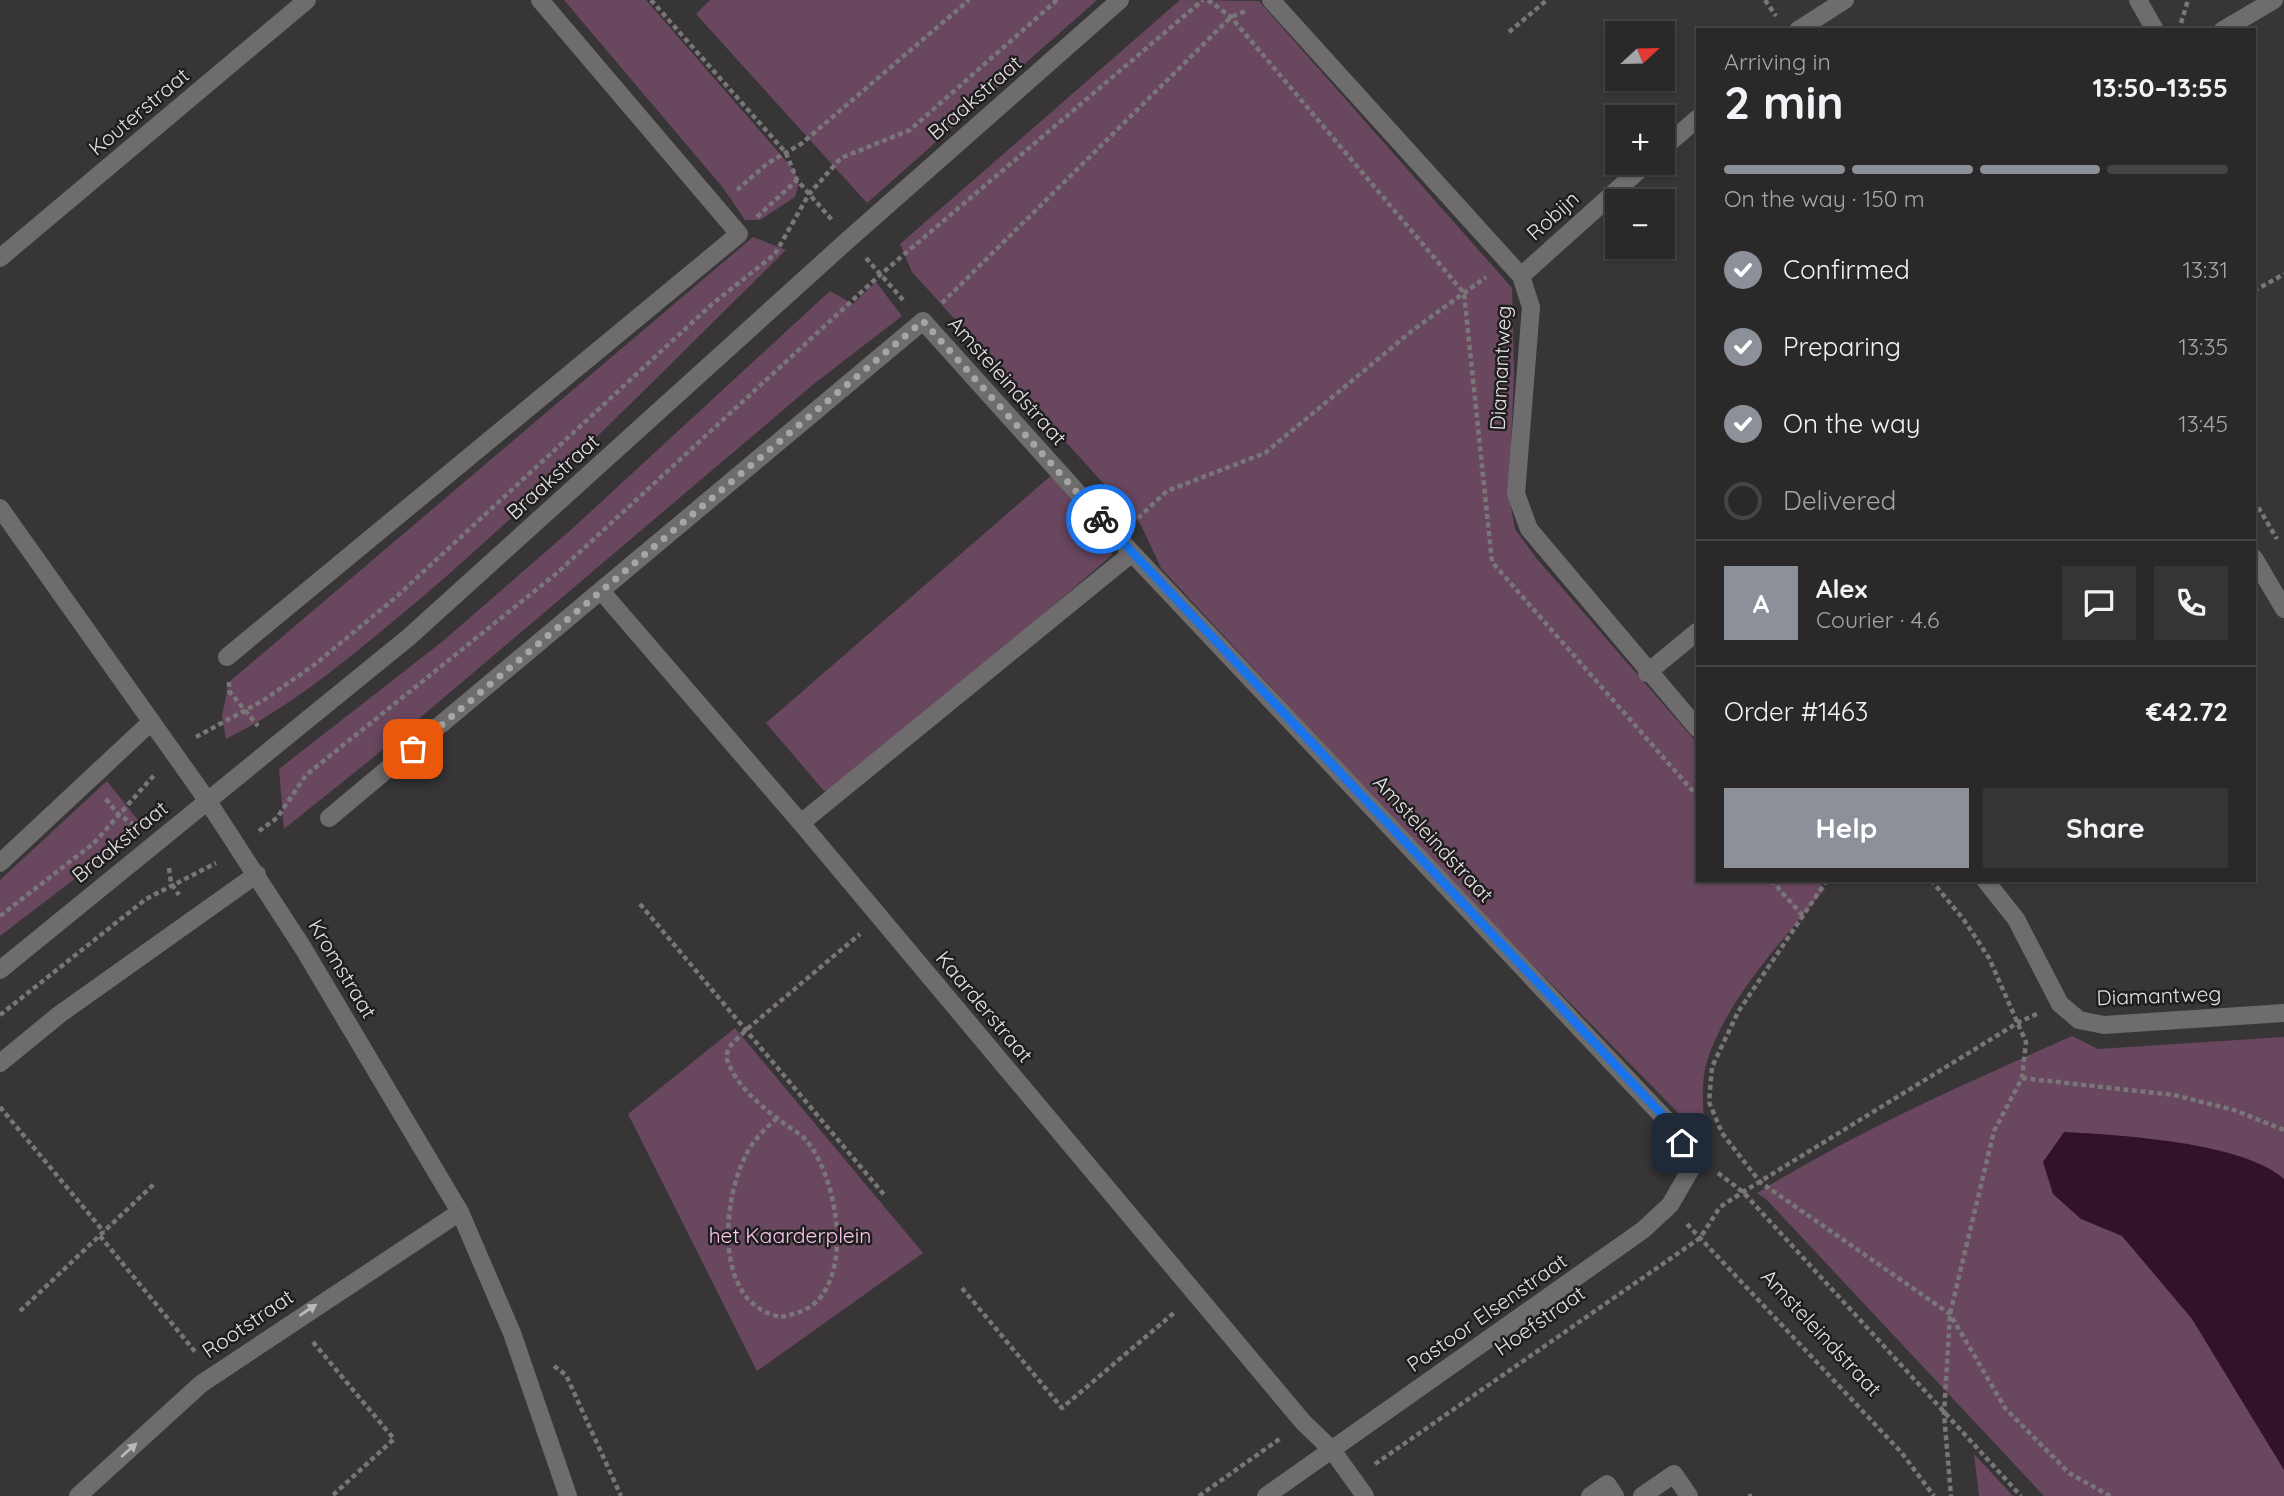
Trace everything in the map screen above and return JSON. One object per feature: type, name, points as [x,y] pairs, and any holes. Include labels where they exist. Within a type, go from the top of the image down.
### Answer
[{"type":"street","name":"Kouterstraat","points":[[0,258],[307,0]]},
{"type":"street","points":[[227,657],[739,234],[540,0]]},
{"type":"street","name":"Braakstraat","points":[[0,970],[409,638],[849,239],[1120,0]]},
{"type":"street","name":"Diamantweg","points":[[1272,0],[1521,276],[1531,307],[1516,494],[1529,529],[1647,673],[1696,727]]},
{"type":"street","points":[[1801,28],[1845,0]]},
{"type":"street","points":[[2138,0],[2154,28]]},
{"type":"street","points":[[2226,28],[2274,0]]},
{"type":"street","points":[[1675,138],[1696,120]]},
{"type":"street","name":"Robijn","points":[[1521,276],[1634,175]]},
{"type":"street","points":[[329,818],[923,321]]},
{"type":"street","name":"Amsteleindstraat","points":[[923,321],[1132,553],[1670,1123],[1695,1162]]},
{"type":"street","name":"Kromstraat","points":[[0,508],[257,874],[460,1212],[513,1333],[568,1496]]},
{"type":"street","points":[[801,823],[1132,553]]},
{"type":"street","points":[[2256,561],[2284,609]]},
{"type":"street","name":"Kaarderstraat","points":[[602,592],[801,823],[1303,1422],[1332,1450]]},
{"type":"street","points":[[1647,673],[1696,633]]},
{"type":"street","points":[[0,863],[151,722]]},
{"type":"street","points":[[0,1063],[60,1014],[257,874]]},
{"type":"street","points":[[1987,882],[2016,919],[2060,1004]]},
{"type":"street","name":"Diamantweg","points":[[2060,1004],[2079,1020],[2104,1025],[2284,1013]]},
{"type":"street","name":"Pastoor Elsenstraat","points":[[1332,1450],[1643,1230],[1670,1205],[1695,1162]]},
{"type":"street","name":"Rootstraat","points":[[79,1496],[214,1375],[460,1212]]},
{"type":"street","points":[[1266,1496],[1332,1450],[1365,1496]]},
{"type":"street","points":[[1642,1496],[1674,1474],[1689,1496]]},
{"type":"street","points":[[1590,1496],[1607,1484],[1615,1496]]},
{"type":"path","name":"Amsteleindstraat","points":[[651,0],[786,153],[797,180],[923,321]]},
{"type":"path","points":[[717,208],[768,163],[801,144],[969,0]]},
{"type":"path","points":[[0,916],[94,843],[174,754],[197,736],[264,700],[314,665],[395,598],[711,304],[775,254],[809,194],[841,158],[910,130],[1057,0]]},
{"type":"path","points":[[0,1015],[146,899],[217,863],[277,818],[306,775],[557,573],[881,274],[1206,0],[1231,17],[1464,293],[1492,562],[1696,795]]},
{"type":"path","points":[[923,321],[1231,17],[1272,0]]},
{"type":"path","points":[[1509,32],[1547,0]]},
{"type":"path","points":[[2180,28],[2188,0]]},
{"type":"path","points":[[739,234],[797,180]]},
{"type":"path","points":[[1118,537],[1167,491],[1265,453],[1413,330],[1507,262]]},
{"type":"path","points":[[2256,290],[2284,274]]},
{"type":"path","points":[[2256,503],[2278,541]]},
{"type":"path","points":[[1773,882],[1804,917]]},
{"type":"path","points":[[1826,882],[1738,1012],[1712,1067],[1709,1102],[1722,1133],[1760,1182],[1950,1314],[2005,1408],[2069,1473],[2110,1496]]},
{"type":"path","points":[[1933,882],[1964,919],[1989,958],[2026,1042],[2022,1078],[1994,1131],[1950,1314],[1944,1414],[1951,1496]]},
{"type":"path","points":[[640,904],[886,1197]]},
{"type":"path","points":[[777,1118],[757,1138],[746,1154],[731,1189],[728,1239],[733,1272],[746,1296],[760,1310],[780,1317],[815,1303],[831,1280],[838,1245],[831,1195],[821,1164],[806,1140],[754,1099],[729,1067],[726,1057],[729,1047],[746,1030],[879,917]]},
{"type":"path","name":"Hoefstraat","points":[[1353,1479],[1700,1238],[1720,1208],[1743,1192],[2019,1022],[2060,1004]]},
{"type":"path","points":[[2022,1078],[2091,1088],[2174,1095],[2234,1110],[2284,1130]]},
{"type":"path","points":[[0,1107],[214,1375]]},
{"type":"path","points":[[1695,1162],[1724,1176],[1743,1192],[2021,1496]]},
{"type":"path","points":[[20,1311],[154,1184]]},
{"type":"path","name":"Amsteleindstraat","points":[[1670,1205],[1901,1452],[1934,1496]]},
{"type":"path","points":[[962,1288],[1062,1408],[1196,1294]]},
{"type":"path","points":[[294,1320],[394,1439],[332,1496]]},
{"type":"path","points":[[513,1333],[566,1375],[621,1496]]},
{"type":"path","points":[[1199,1496],[1303,1422]]},
{"type":"green space","points":[[564,0],[646,0],[794,170],[799,182],[795,197],[760,220],[745,220],[724,189]]},
{"type":"green space","points":[[710,0],[1097,0],[867,203],[696,14]]},
{"type":"green space","points":[[1180,0],[1259,1],[1512,288],[1514,374],[1509,496],[1515,529],[1537,559],[1696,742],[1696,882],[1819,882],[1825,889],[1760,968],[1719,1032],[1704,1075],[1705,1140],[1456,887],[1161,568],[1141,525],[912,272],[900,244]]},
{"type":"green space","points":[[753,237],[786,250],[557,475],[463,562],[347,659],[276,710],[226,739],[222,716],[229,682]]},
{"type":"green space","points":[[876,282],[902,316],[815,383],[375,756],[284,829],[279,769],[443,641],[574,527],[830,291],[853,304]]},
{"type":"green space","points":[[1054,473],[1111,533],[1112,555],[843,787],[824,791],[766,723]]},
{"type":"green space","points":[[107,781],[141,824],[119,845],[0,936],[0,880]]},
{"type":"green space","name":"het Kaarderplein","points":[[735,1028],[923,1253],[757,1371],[628,1114]]},
{"type":"green space","points":[[2072,1036],[2098,1049],[2284,1037],[2284,1496],[2044,1496],[1767,1200],[1757,1193],[1872,1129]]},
{"type":"green space","points":[[1974,1454],[2013,1496],[1979,1496]]},
{"type":"shaded area","points":[[2064,1132],[2147,1138],[2211,1149],[2265,1166],[2284,1179],[2284,1470],[2192,1319],[2122,1236],[2081,1219],[2053,1194],[2043,1162]]},
{"type":"way so far","points":[[413,749],[923,321],[1101,519]]},
{"type":"route","points":[[1101,519],[1670,1123],[1682,1143]]}]
